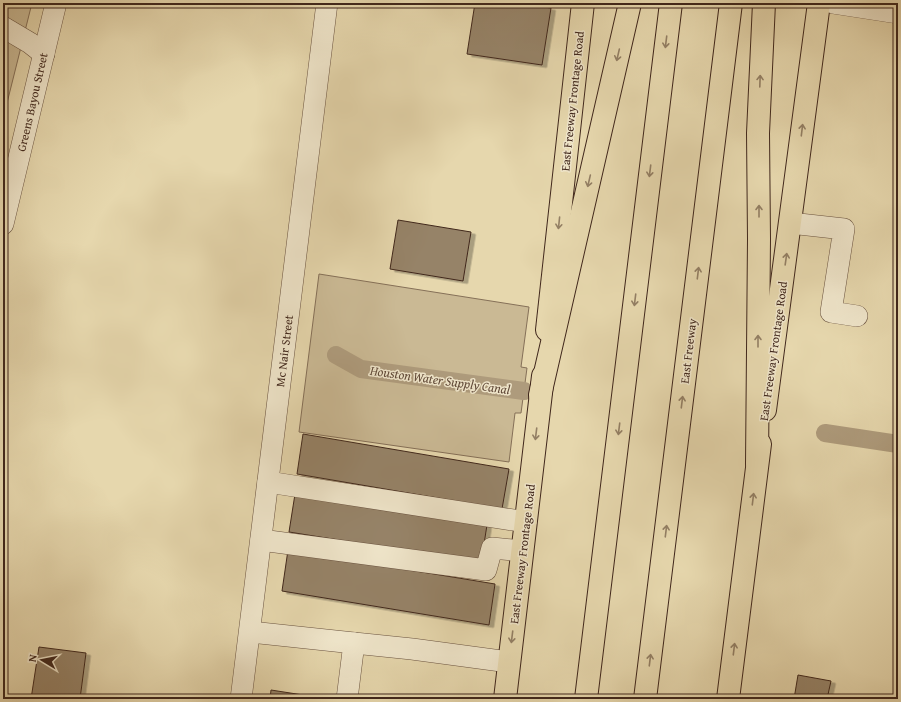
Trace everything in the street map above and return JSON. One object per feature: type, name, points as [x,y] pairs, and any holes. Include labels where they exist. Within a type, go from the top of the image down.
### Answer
[{"type":"main road","name":"East Freeway Frontage Road","points":[[505,699],[583,3]]},
{"type":"main road","points":[[540,396],[630,3]]},
{"type":"main road","points":[[586,699],[671,3]]},
{"type":"main road","name":"East Freeway","points":[[645,699],[731,3]]},
{"type":"main road","points":[[757,464],[759,239],[758,133],[764,3]]},
{"type":"main road","name":"East Freeway Frontage Road","points":[[728,699],[757,464],[819,3]]},
{"type":"street","name":"Greens Bayou Street","points":[[3,224],[56,3]]},
{"type":"street","name":"Mc Nair Street","points":[[241,699],[327,3]]},
{"type":"street","points":[[833,3],[896,9]]},
{"type":"street","points":[[3,28],[30,43],[44,54]]},
{"type":"street","points":[[790,223],[844,229],[831,312],[857,316]]},
{"type":"street","points":[[268,482],[526,522]]},
{"type":"street","points":[[261,540],[486,570],[492,548],[522,551]]},
{"type":"street","points":[[250,632],[509,662]]},
{"type":"street","points":[[347,699],[354,643]]},
{"type":"shaded area","points":[[3,3],[32,3],[3,119]]},
{"type":"shaded area","points":[[319,274],[529,307],[521,367],[527,368],[521,413],[515,413],[509,462],[299,432]]},
{"type":"building","points":[[475,3],[515,3],[551,8],[542,65],[467,54]]},
{"type":"building","points":[[398,220],[471,232],[463,281],[390,269]]},
{"type":"building","points":[[303,434],[509,469],[502,509],[297,474]]},
{"type":"building","points":[[295,494],[487,525],[481,563],[289,532]]},
{"type":"building","points":[[288,550],[495,584],[489,625],[282,591]]},
{"type":"building","points":[[39,647],[86,653],[80,699],[31,699]]},
{"type":"building","points":[[798,675],[831,681],[827,699],[794,699]]},
{"type":"building","points":[[271,690],[303,695],[302,699],[270,699]]},
{"type":"waterway","name":"Houston Water Supply Canal","points":[[336,355],[361,369],[524,391]]},
{"type":"waterway","name":"Houston Water Supply Canal","points":[[825,433],[898,444]]}]
